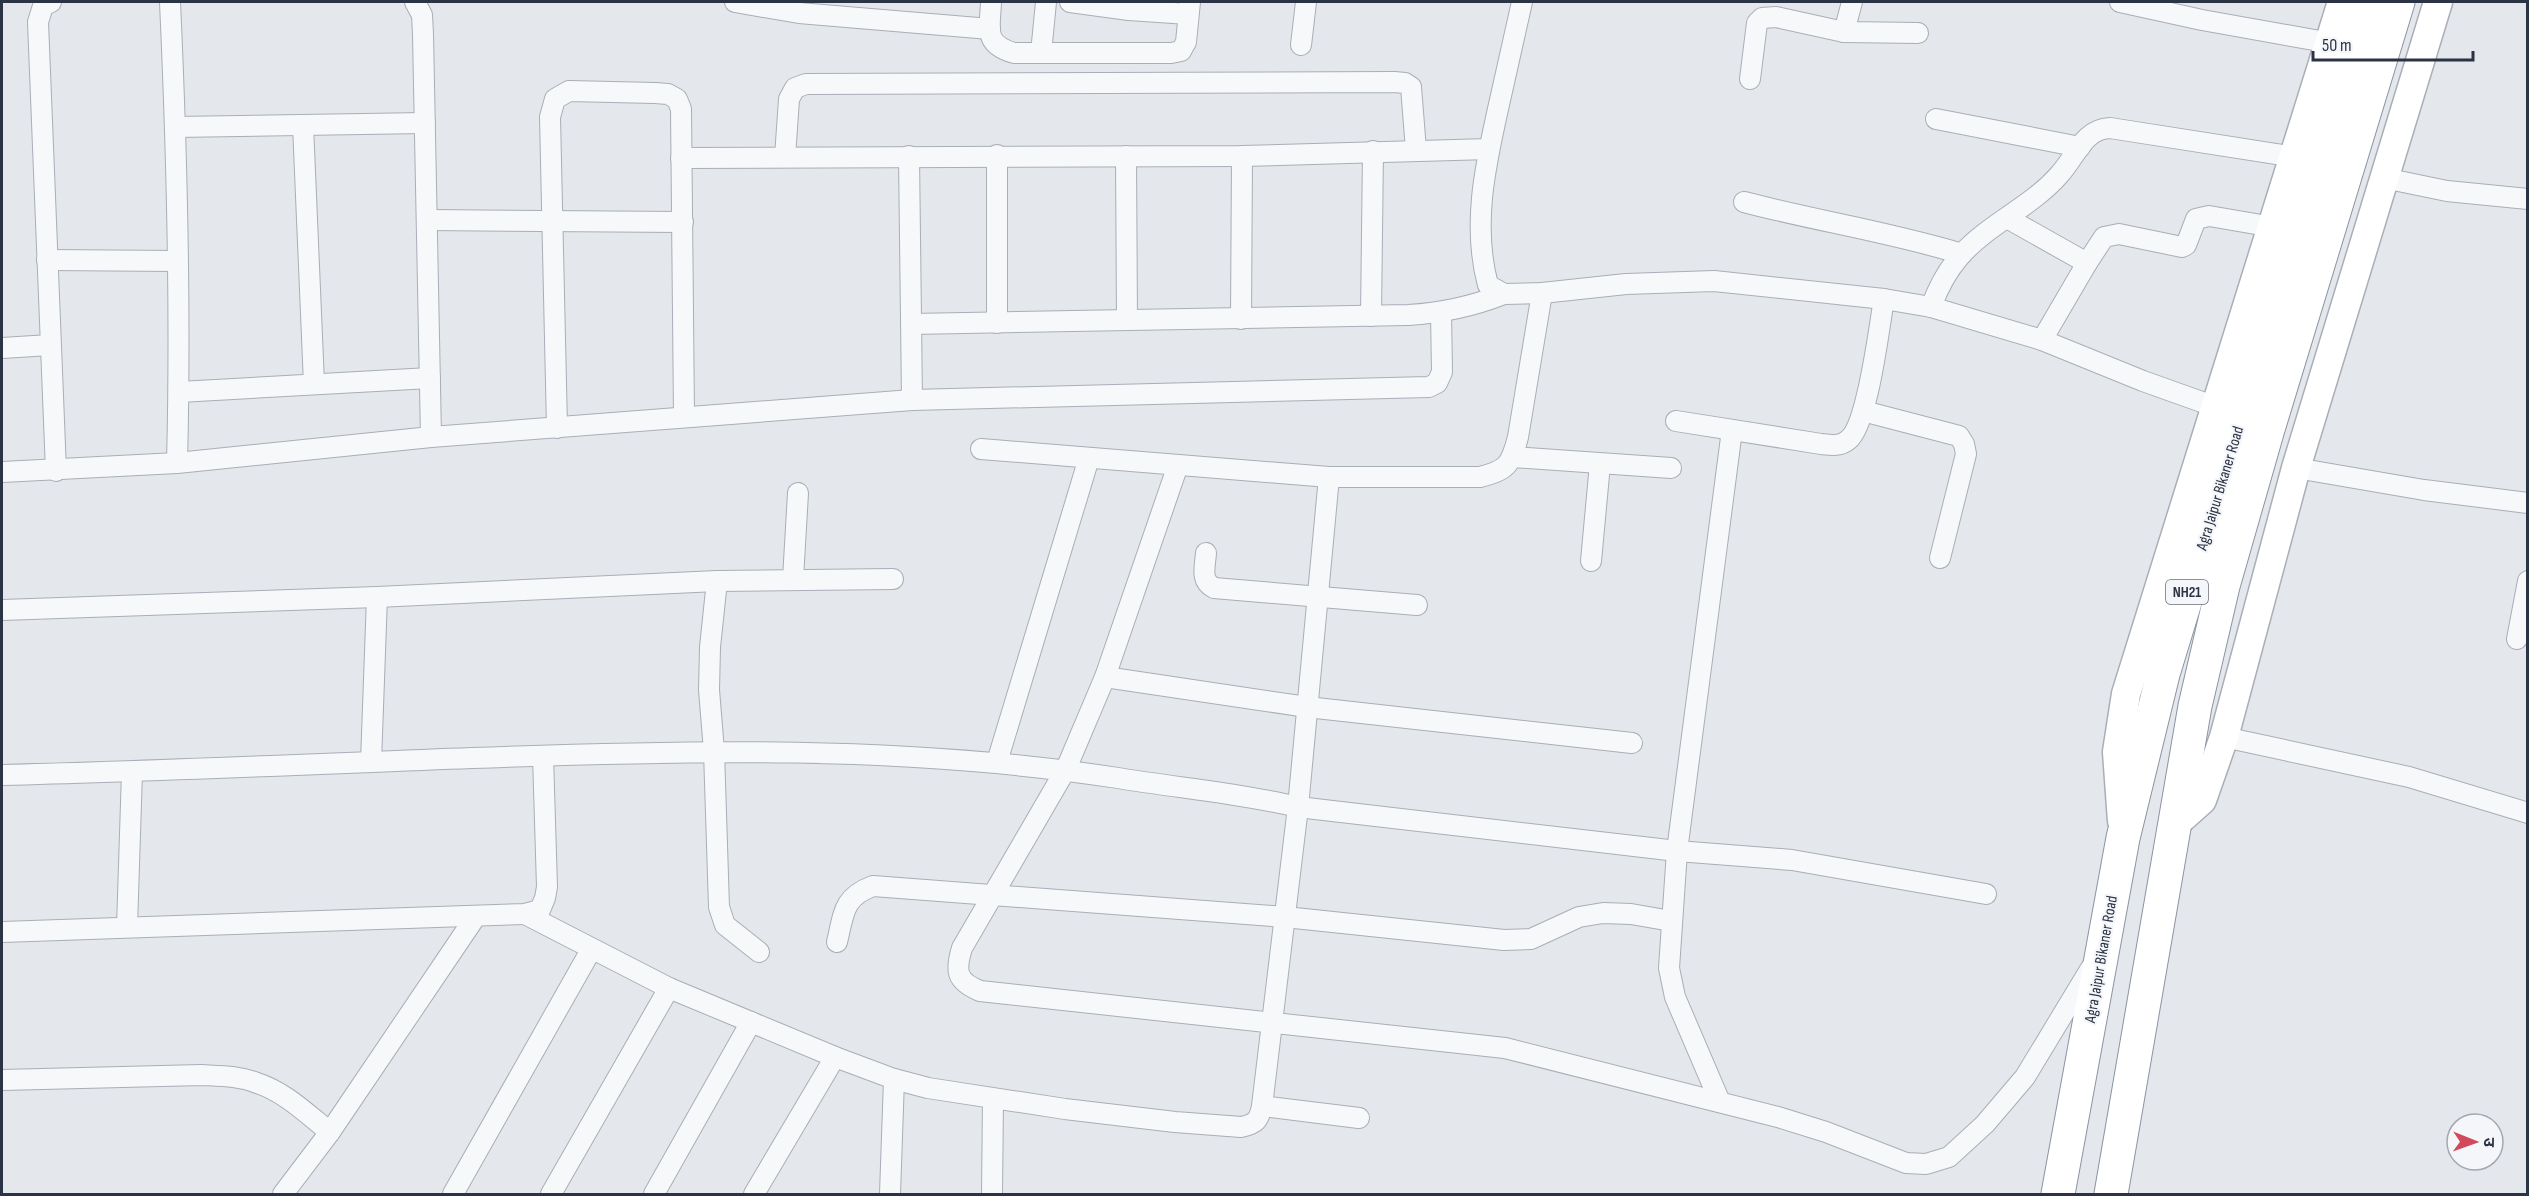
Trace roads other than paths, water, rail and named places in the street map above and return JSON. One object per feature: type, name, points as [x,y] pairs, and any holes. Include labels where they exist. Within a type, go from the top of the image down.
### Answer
[{"type":"highway","name":"Agra Jaipur Bikaner Road","points":[[2058,1194],[2123,838],[2228,411],[2368,2]]},
{"type":"highway","name":"Agra Jaipur Bikaner Road","points":[[2111,1194],[2195,706],[2223,586],[2268,429],[2398,2]]},
{"type":"street","points":[[51,2],[43,6],[38,22],[56,471]]},
{"type":"street","points":[[170,2],[176,127],[179,392],[177,463]]},
{"type":"street","points":[[415,2],[422,15],[423,33],[431,436]]},
{"type":"street","points":[[735,2],[802,7],[990,29]]},
{"type":"street","points":[[991,2],[990,29],[993,40],[1000,49],[1014,53],[1171,53],[1181,51],[1186,42],[1189,8],[1129,10],[1070,2]]},
{"type":"street","points":[[1041,53],[1046,2]]},
{"type":"street","points":[[1301,45],[1306,2]]},
{"type":"street","points":[[1504,294],[1488,285],[1481,260],[1479,210],[1489,149],[1522,2]]},
{"type":"street","points":[[1844,32],[1852,2]]},
{"type":"street","points":[[2120,2],[2212,22],[2331,43]]},
{"type":"street","points":[[912,324],[1241,319],[1442,313],[1474,306],[1504,294],[1542,293],[1626,284],[1714,281],[1884,299],[1931,307],[2042,340],[2143,381],[2228,411],[2273,227],[2342,2]]},
{"type":"street","points":[[2174,825],[2202,800],[2224,737],[2296,468],[2438,2]]},
{"type":"street","points":[[1750,79],[1757,23],[1762,18],[1776,17],[1844,32],[1918,33]]},
{"type":"street","points":[[785,157],[789,99],[795,88],[806,84],[1405,83],[1411,87],[1416,150]]},
{"type":"street","points":[[557,428],[550,117],[555,99],[569,91],[668,94],[677,99],[681,109],[684,416]]},
{"type":"street","points":[[1936,119],[2080,147]]},
{"type":"street","points":[[176,127],[425,123]]},
{"type":"street","points":[[303,125],[314,384]]},
{"type":"street","points":[[1931,307],[1941,281],[1962,254],[2048,187],[2090,133],[2100,128],[2295,157]]},
{"type":"street","points":[[681,158],[997,155],[1242,156],[1489,149]]},
{"type":"street","points":[[1371,316],[1372,151]]},
{"type":"street","points":[[997,155],[997,322]]},
{"type":"street","points":[[909,156],[912,400]]},
{"type":"street","points":[[1126,156],[1127,320]]},
{"type":"street","points":[[1241,319],[1242,156]]},
{"type":"street","points":[[2384,178],[2447,191],[2528,200]]},
{"type":"street","points":[[1743,202],[1799,217],[1901,236],[1962,254]]},
{"type":"street","points":[[2042,340],[2104,237],[2111,234],[2182,247],[2186,245],[2196,219],[2202,216],[2273,227]]},
{"type":"street","points":[[2007,218],[2087,263]]},
{"type":"street","points":[[427,220],[553,219],[683,222]]},
{"type":"street","points":[[47,260],[177,261]]},
{"type":"street","points":[[981,449],[1329,477],[1480,477],[1505,468],[1512,457],[1518,437],[1542,293]]},
{"type":"street","points":[[1676,421],[1837,445],[1847,441],[1856,430],[1863,411],[1884,299]]},
{"type":"street","points":[[2,472],[177,463],[431,436],[912,400],[1429,387],[1437,383],[1442,372],[1442,313]]},
{"type":"street","points":[[2,348],[50,345]]},
{"type":"street","points":[[179,392],[430,378]]},
{"type":"street","points":[[1863,411],[1959,435],[1964,444],[1966,454],[1940,558]]},
{"type":"street","points":[[1720,1102],[1675,997],[1669,968],[1677,851],[1732,430]]},
{"type":"street","points":[[1512,457],[1671,468]]},
{"type":"street","points":[[997,762],[1089,458]]},
{"type":"street","points":[[1591,561],[1600,464]]},
{"type":"street","points":[[1178,465],[1105,677],[1066,769],[962,948],[958,963],[959,976],[966,986],[980,991],[1505,1048],[1720,1102],[1816,1129],[1906,1163],[1926,1164],[1949,1157],[1985,1124],[2025,1077],[2101,952]]},
{"type":"street","points":[[2296,468],[2424,490],[2528,503]]},
{"type":"street","points":[[525,914],[591,950],[669,988],[894,1079],[928,1088],[993,1099],[1123,1117],[1241,1127],[1252,1124],[1259,1120],[1262,1106],[1285,917],[1298,807],[1329,477]]},
{"type":"street","points":[[793,579],[798,493]]},
{"type":"street","points":[[1206,553],[1204,580],[1214,588],[1417,605]]},
{"type":"street","points":[[2,610],[377,597],[717,581],[893,579]]},
{"type":"street","points":[[717,581],[709,680],[714,751],[719,907],[725,925],[759,952]]},
{"type":"street","points":[[2517,639],[2528,581]]},
{"type":"street","points":[[371,762],[377,597]]},
{"type":"street","points":[[1105,677],[1307,707],[1632,743]]},
{"type":"street","points":[[2224,737],[2409,777],[2528,813]]},
{"type":"street","points":[[2,775],[714,751],[901,755],[1066,769],[1238,794],[1298,807],[1677,851],[1792,860],[1986,894]]},
{"type":"street","points":[[2,932],[525,914],[540,910],[547,887],[543,756]]},
{"type":"street","points":[[127,927],[132,771]]},
{"type":"street","points":[[837,942],[847,905],[856,893],[873,886],[1285,917],[1504,940],[1531,939],[1579,916],[1631,914],[1671,921]]},
{"type":"street","points":[[283,1194],[330,1132],[476,916]]},
{"type":"street","points":[[453,1194],[591,950]]},
{"type":"street","points":[[551,1194],[669,988]]},
{"type":"street","points":[[654,1194],[751,1022]]},
{"type":"street","points":[[754,1194],[835,1057]]},
{"type":"street","points":[[2,1080],[229,1077],[257,1082],[282,1095],[330,1132]]},
{"type":"street","points":[[890,1194],[894,1079]]},
{"type":"street","points":[[992,1194],[993,1099]]},
{"type":"street","points":[[1262,1106],[1359,1118]]}]
